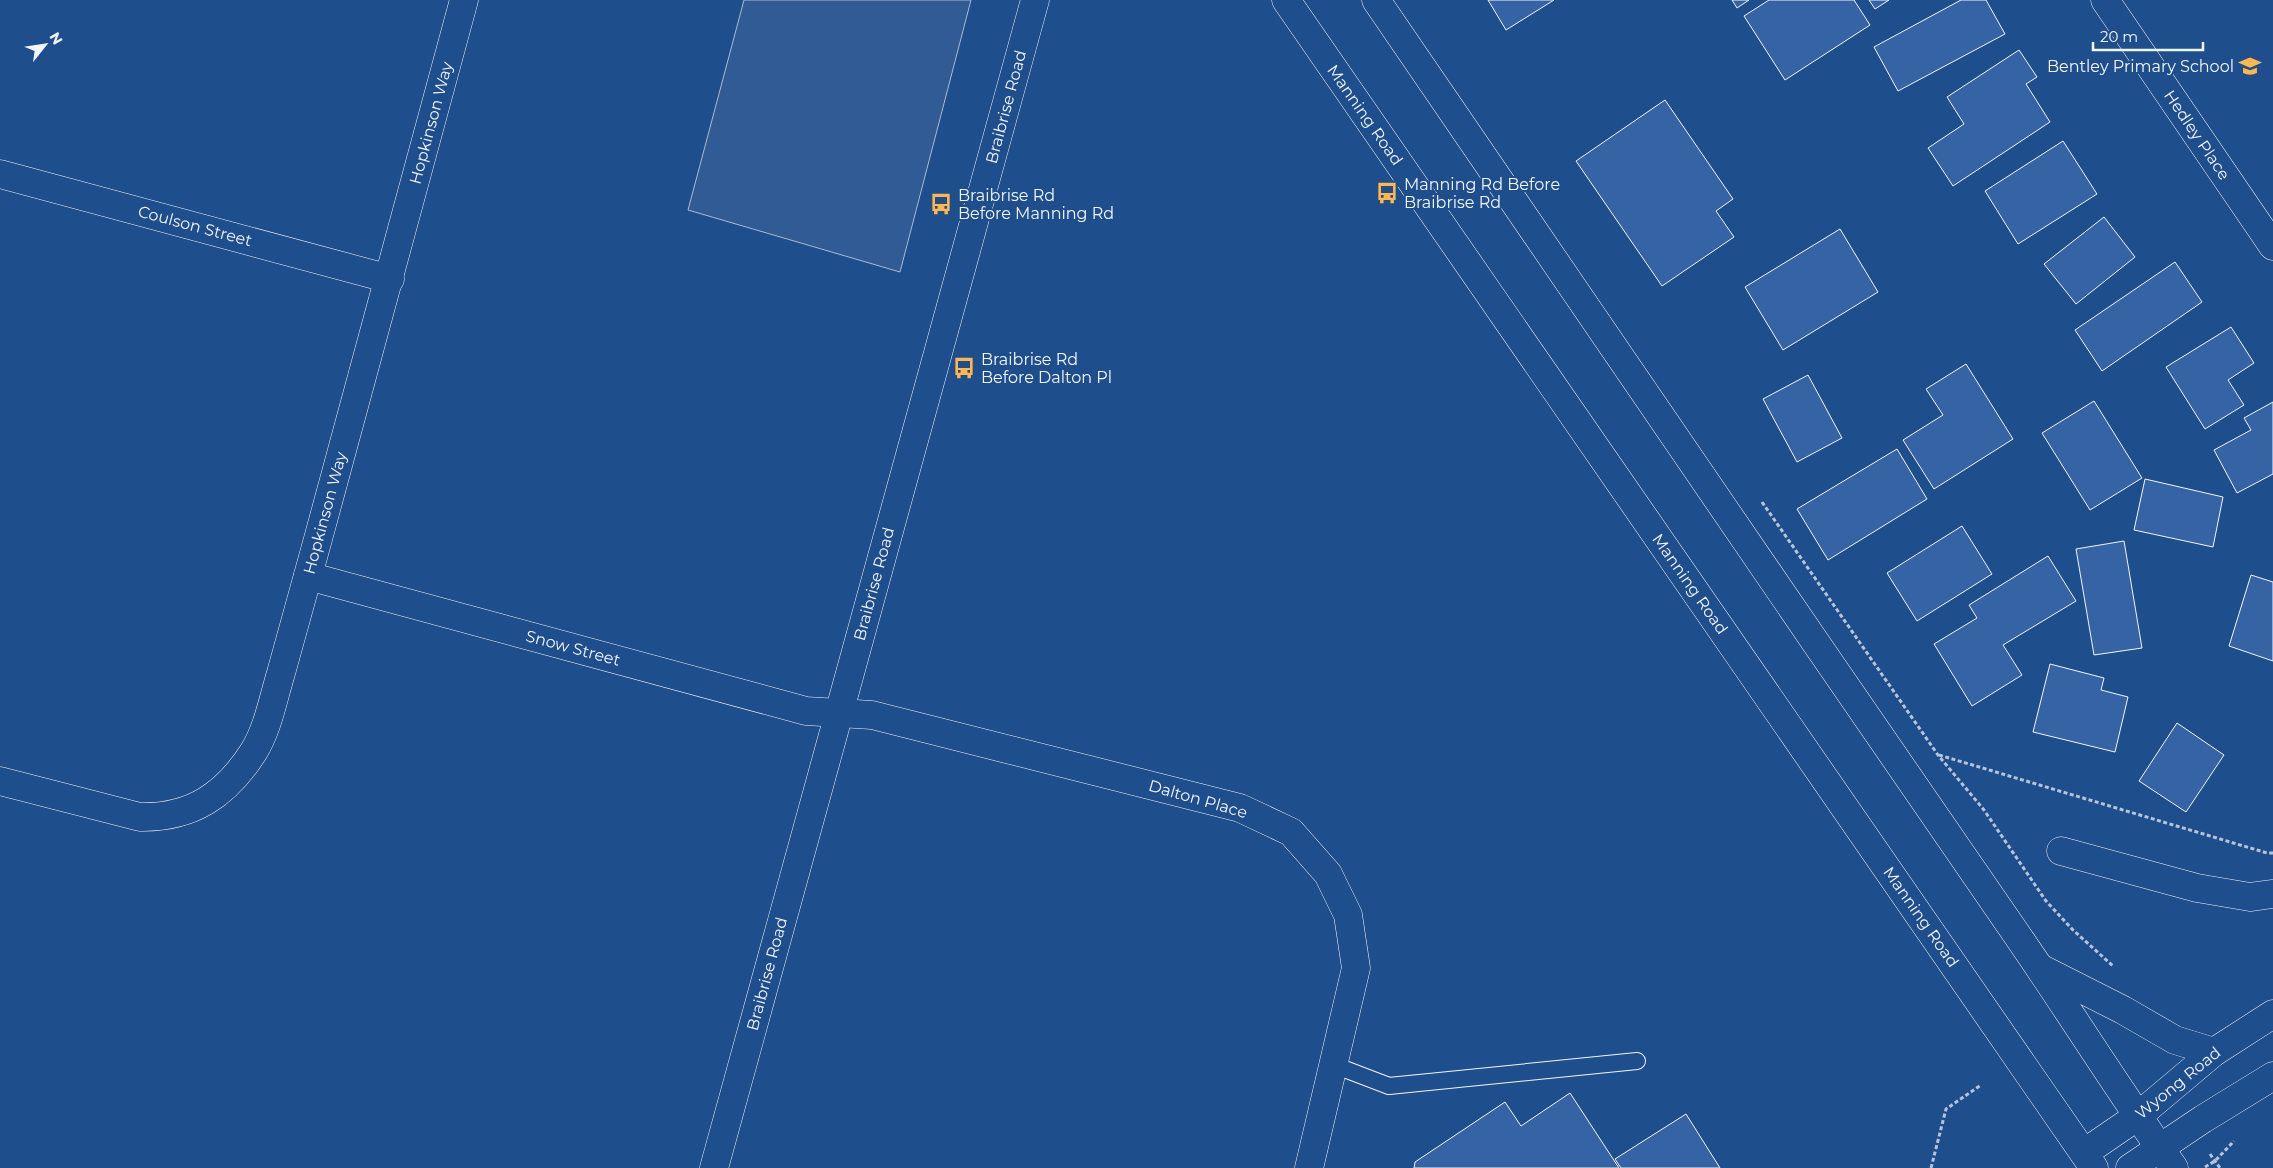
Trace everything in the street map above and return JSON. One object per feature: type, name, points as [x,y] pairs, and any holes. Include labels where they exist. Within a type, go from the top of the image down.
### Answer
[{"type":"street","name":"Hopkinson Way","points":[[0,781],[140,817],[162,817],[181,813],[220,791],[254,751],[267,722],[308,576],[390,279],[464,0]]},
{"type":"street","name":"Braibrise Road","points":[[714,1168],[1035,0]]},
{"type":"street","name":"Manning Road","points":[[1286,0],[2089,1160]]},
{"type":"street","points":[[1376,0],[2040,968],[2167,1158]]},
{"type":"street","name":"Hedley Place","points":[[2105,0],[2273,246]]},
{"type":"street","name":"Coulson Street","points":[[0,174],[390,279]]},
{"type":"street","name":"Snow Street","points":[[308,576],[806,711],[838,712]]},
{"type":"street","name":"Dalton Place","points":[[838,712],[872,715],[1240,808],[1291,832],[1328,874],[1348,915],[1356,968],[1309,1168]]},
{"type":"street","points":[[2061,851],[2197,888],[2250,897],[2273,894]]},
{"type":"street","points":[[2040,968],[2123,1010],[2175,1040],[2214,1052]]},
{"type":"street","name":"Wyong Road","points":[[2089,1160],[2214,1052],[2273,1014]]},
{"type":"street","points":[[2130,1168],[2167,1158],[2273,1076]]},
{"type":"lane","points":[[1334,1064],[1389,1086],[1637,1061]]},
{"type":"path","points":[[1762,500],[1938,755],[1984,810],[2046,901],[2073,930],[2117,969]]},
{"type":"path","points":[[1938,755],[2267,853],[2273,853]]},
{"type":"path","points":[[1931,1168],[1946,1109],[1981,1086]]},
{"type":"path","points":[[2203,1168],[2215,1161],[2220,1168]]},
{"type":"shaded area","points":[[744,0],[971,0],[900,272],[688,210]]},
{"type":"building","points":[[1488,0],[1554,0],[1506,30]]},
{"type":"building","points":[[1732,0],[1749,0],[1737,8]]},
{"type":"building","points":[[1769,0],[1854,0],[1870,25],[1785,80],[1744,16]]},
{"type":"building","points":[[1869,0],[1889,0],[1875,9]]},
{"type":"building","points":[[1961,0],[1986,0],[2005,34],[1898,91],[1874,47]]},
{"type":"building","points":[[2019,50],[2037,77],[2026,84],[2050,122],[1953,186],[1928,148],[1964,124],[1947,97]]},
{"type":"building","points":[[1665,100],[1733,199],[1716,211],[1734,237],[1662,286],[1576,161]]},
{"type":"building","points":[[2063,141],[2097,194],[2018,244],[1985,191]]},
{"type":"building","points":[[2104,217],[2135,257],[2076,304],[2044,264]]},
{"type":"building","points":[[1840,229],[1878,292],[1783,350],[1745,287]]},
{"type":"building","points":[[2175,262],[2202,302],[2102,371],[2075,330]]},
{"type":"building","points":[[2231,327],[2254,363],[2228,380],[2244,405],[2205,429],[2166,367]]},
{"type":"building","points":[[1966,364],[2013,439],[1934,489],[1903,440],[1943,415],[1926,389]]},
{"type":"building","points":[[1808,375],[1842,438],[1797,462],[1763,399]]},
{"type":"building","points":[[2094,401],[2142,478],[2090,510],[2042,433]]},
{"type":"building","points":[[2273,402],[2273,474],[2237,493],[2214,450],[2251,430],[2244,418]]},
{"type":"building","points":[[1897,449],[1927,499],[1828,560],[1797,509]]},
{"type":"building","points":[[2145,479],[2223,497],[2213,547],[2134,530]]},
{"type":"building","points":[[1962,526],[1992,574],[1917,621],[1887,573]]},
{"type":"building","points":[[2124,541],[2142,648],[2094,655],[2076,549]]},
{"type":"building","points":[[2048,556],[2076,601],[2003,645],[2022,675],[1972,706],[1934,644],[1977,618],[1969,605]]},
{"type":"building","points":[[2251,575],[2273,582],[2273,661],[2229,646]]},
{"type":"building","points":[[2050,664],[2104,678],[2101,690],[2128,697],[2115,752],[2033,732]]},
{"type":"building","points":[[2177,723],[2224,755],[2186,812],[2139,781]]},
{"type":"building","points":[[1570,1093],[1619,1168],[1414,1168],[1415,1162],[1505,1102],[1521,1126]]},
{"type":"building","points":[[1686,1114],[1720,1168],[1621,1168],[1615,1159]]},
{"type":"place","name":"Bentley Primary School","points":[[2250,66]]},
{"type":"place","name":"Manning Rd Before Braibrise Rd","points":[[1387,193]]},
{"type":"place","name":"Braibrise Rd Before Manning Rd","points":[[941,204]]},
{"type":"place","name":"Braibrise Rd Before Dalton Pl","points":[[964,368]]}]
